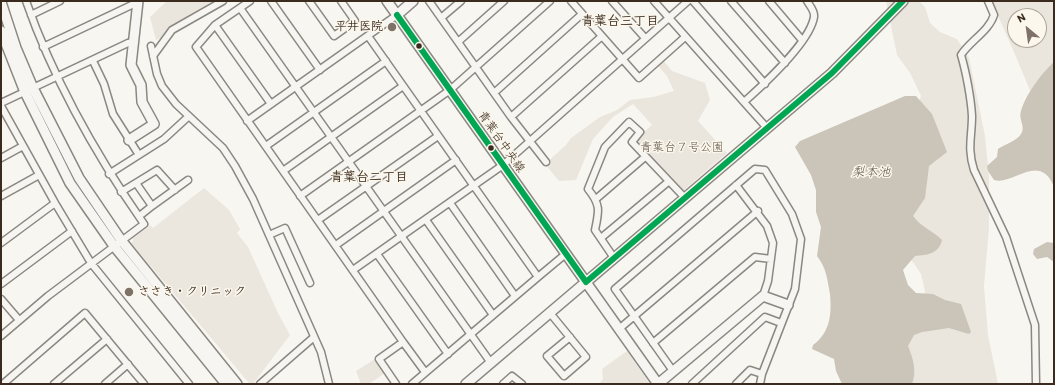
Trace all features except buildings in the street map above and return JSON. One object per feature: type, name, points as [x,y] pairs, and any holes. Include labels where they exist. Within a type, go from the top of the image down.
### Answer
[{"type":"street","points":[[1,336],[91,263],[144,224],[109,174],[84,129],[43,46],[26,1]]},
{"type":"street","points":[[31,15],[60,1]]},
{"type":"street","points":[[43,46],[138,1]]},
{"type":"street","points":[[129,140],[154,124],[142,102],[141,85],[131,65],[138,1]]},
{"type":"street","points":[[153,56],[172,30],[223,1]]},
{"type":"street","points":[[250,1],[215,25],[196,47],[425,372]]},
{"type":"street","points":[[271,1],[320,70]]},
{"type":"street","points":[[309,1],[334,36],[355,21],[341,1]]},
{"type":"street","name":"青葉台中央線","points":[[387,1],[658,384]]},
{"type":"street","points":[[248,121],[397,15],[413,1]]},
{"type":"street","points":[[429,1],[529,142],[546,162]]},
{"type":"street","points":[[441,18],[461,1]]},
{"type":"street","points":[[458,42],[504,1]]},
{"type":"street","points":[[300,196],[450,90],[550,1]]},
{"type":"street","points":[[571,1],[640,78],[685,37]]},
{"type":"street","points":[[612,1],[645,38]]},
{"type":"street","points":[[654,1],[767,128]]},
{"type":"street","points":[[353,270],[426,220],[503,164],[688,1]]},
{"type":"street","points":[[693,1],[765,84]]},
{"type":"street","points":[[731,1],[785,63]]},
{"type":"street","points":[[769,1],[802,40]]},
{"type":"street","points":[[744,102],[765,84],[785,63],[802,40],[814,17],[813,9],[807,1]]},
{"type":"street","points":[[466,384],[832,73],[903,1]]},
{"type":"street","points":[[988,1],[994,15],[992,22],[968,44],[961,55],[972,117],[969,138],[970,159],[1006,237],[1035,325],[1036,384]]},
{"type":"street","points":[[1,2],[29,90]]},
{"type":"street","points":[[240,8],[347,162],[491,363]]},
{"type":"street","points":[[494,93],[582,14]]},
{"type":"street","points":[[215,25],[271,104]]},
{"type":"street","points":[[1,31],[70,183],[226,384]]},
{"type":"street","points":[[368,36],[538,277]]},
{"type":"street","points":[[511,117],[602,36]]},
{"type":"street","points":[[1,103],[128,43],[134,42]]},
{"type":"street","points":[[151,46],[162,86],[176,104],[223,148],[235,166],[269,234],[321,352],[329,384]]},
{"type":"street","points":[[93,60],[104,84],[114,114],[139,155]]},
{"type":"street","points":[[266,146],[386,61]]},
{"type":"street","points":[[283,171],[403,86]]},
{"type":"street","points":[[1,106],[55,203],[91,263],[189,384]]},
{"type":"street","points":[[109,174],[164,139],[189,116]]},
{"type":"street","points":[[614,258],[595,230],[599,209],[596,199],[588,189],[605,147],[629,122],[640,132],[632,142],[684,198]]},
{"type":"street","points":[[318,220],[438,136]]},
{"type":"street","points":[[1,158],[23,146]]},
{"type":"street","points":[[596,199],[645,157]]},
{"type":"street","points":[[336,245],[456,160]]},
{"type":"street","points":[[673,371],[614,289],[754,169],[765,170],[792,214],[801,239],[795,289],[762,374],[760,384]]},
{"type":"street","points":[[121,192],[157,170],[175,190]]},
{"type":"street","points":[[1,196],[39,175]]},
{"type":"street","points":[[142,214],[188,180]]},
{"type":"street","points":[[601,238],[668,182]]},
{"type":"street","points":[[136,183],[152,206]]},
{"type":"street","points":[[658,384],[763,296],[768,281],[773,243],[767,226],[758,211],[736,185]]},
{"type":"street","points":[[1,243],[55,203]]},
{"type":"street","points":[[450,203],[515,296]]},
{"type":"street","points":[[619,329],[758,211]]},
{"type":"street","points":[[426,220],[493,315]]},
{"type":"street","points":[[269,234],[285,228],[310,283]]},
{"type":"street","points":[[1,284],[72,231]]},
{"type":"street","points":[[118,243],[237,384]]},
{"type":"street","points":[[377,254],[448,354]]},
{"type":"street","points":[[412,384],[562,257]]},
{"type":"street","points":[[653,343],[755,257],[771,259]]},
{"type":"street","points":[[763,296],[788,305]]},
{"type":"street","points":[[1,299],[19,320]]},
{"type":"street","points":[[2,383],[85,313],[144,384]]},
{"type":"street","points":[[550,313],[570,337],[586,357],[564,376],[547,356],[570,337]]},
{"type":"street","points":[[692,384],[765,317],[781,323]]},
{"type":"street","points":[[260,384],[314,337]]},
{"type":"street","points":[[54,384],[107,339]]},
{"type":"street","points":[[396,384],[379,359],[403,342]]},
{"type":"street","points":[[105,384],[128,364]]},
{"type":"street","points":[[736,384],[750,370],[762,374]]},
{"type":"street","points":[[503,384],[512,376],[522,384]]},
{"type":"shaded area","points":[[204,188],[229,210],[240,229],[237,233],[248,247],[278,313],[290,335],[253,384],[249,383],[132,244],[133,238],[150,225],[153,228]]},
{"type":"green space","points":[[167,1],[219,1],[179,22],[161,38],[156,40],[150,17]]},
{"type":"green space","points":[[886,1],[919,1],[925,7],[930,23],[940,32],[957,39],[969,58],[985,136],[989,176],[989,228],[984,286],[988,335],[998,384],[903,384],[898,373],[925,291],[921,274],[910,258],[901,203],[916,113],[921,96],[910,73],[897,55]]},
{"type":"green space","points":[[991,1],[1054,1],[1054,160],[1033,99],[1012,48],[1047,48],[1047,8],[1007,8],[1007,37]]},
{"type":"green space","name":"青葉台７号公園","points":[[663,60],[672,71],[705,83],[710,100],[698,121],[727,153],[684,190],[680,190],[637,144],[644,132],[652,125],[633,104],[613,117],[593,139],[576,180],[559,181],[545,164],[566,145],[571,138],[600,117],[617,110],[630,100],[653,97],[674,91],[667,76],[659,67],[656,67]]},
{"type":"green space","points":[[627,351],[650,384],[599,384],[603,379],[602,369]]},
{"type":"green space","points":[[375,359],[385,373],[369,384],[361,384],[356,371]]},
{"type":"water","points":[[1054,62],[1054,187],[1048,177],[1041,172],[1034,171],[1026,172],[1001,181],[994,180],[988,171],[987,166],[997,157],[998,149],[1014,141],[1021,134],[1023,129],[1020,114],[1026,98],[1044,72]]},
{"type":"water","name":"梨本池","points":[[905,96],[916,96],[932,114],[947,152],[929,166],[925,198],[913,216],[942,240],[935,251],[924,255],[915,256],[903,270],[908,285],[916,293],[933,294],[945,300],[961,304],[971,332],[969,334],[949,328],[922,332],[914,335],[908,346],[913,360],[914,369],[912,384],[842,384],[836,371],[834,359],[812,349],[813,345],[823,335],[829,322],[831,309],[830,294],[825,270],[817,256],[821,227],[816,212],[816,190],[811,175],[795,147],[800,141]]},
{"type":"water","points":[[1047,242],[1054,243],[1054,262],[1047,257],[1037,259],[1033,254],[1034,249]]},
{"type":"transit line","points":[[586,282],[832,73],[903,1]]},
{"type":"transit line","points":[[397,15],[586,282]]},
{"type":"place","name":"平井医院","points":[[392,27]]},
{"type":"place","name":"ささき・クリニック","points":[[129,292]]},
{"type":"district","name":"青葉台三丁目","points":[[620,22]]},
{"type":"district","name":"青葉台二丁目","points":[[369,178]]}]
